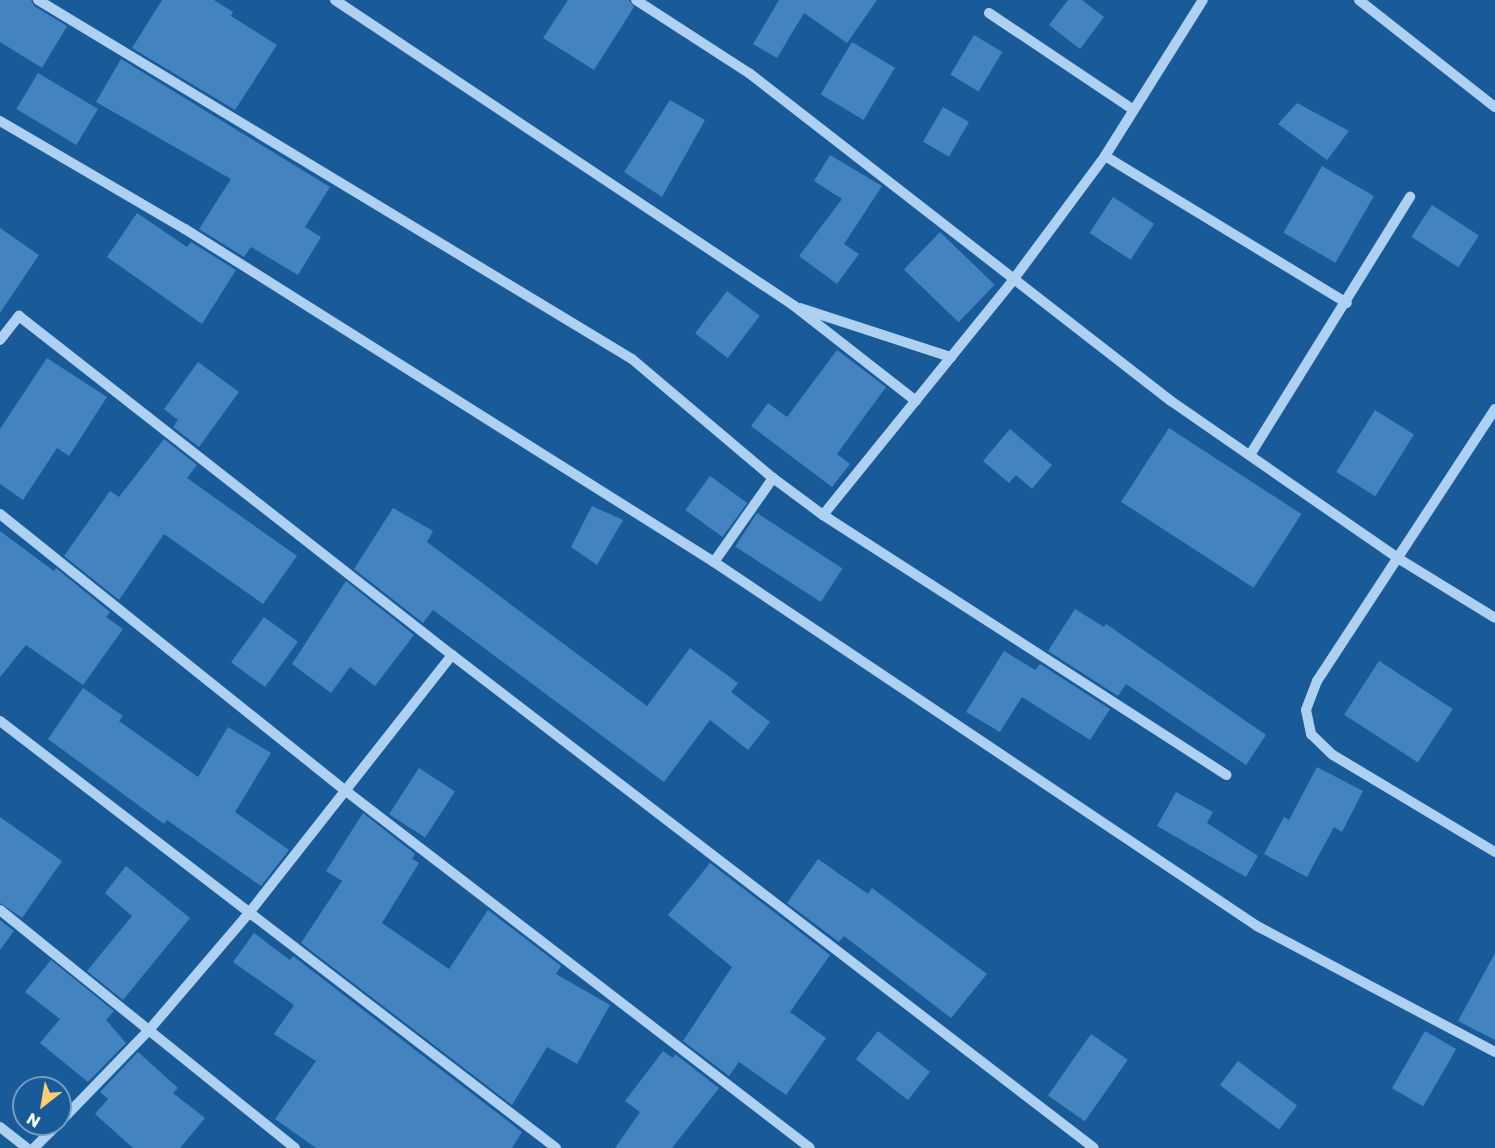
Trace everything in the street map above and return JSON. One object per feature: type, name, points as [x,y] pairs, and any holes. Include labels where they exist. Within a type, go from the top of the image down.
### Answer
[{"type":"street","points":[[38,0],[632,359],[773,478],[824,515],[1226,775]]},
{"type":"street","points":[[335,0],[793,305],[916,401]]},
{"type":"street","points":[[636,0],[749,73],[1013,280],[1250,455],[1396,557],[1495,618]]},
{"type":"street","points":[[824,515],[1013,280],[1106,156],[1203,0]]},
{"type":"street","points":[[1359,0],[1495,107]]},
{"type":"street","points":[[989,13],[1134,110]]},
{"type":"street","points":[[0,121],[186,229],[714,562],[1257,926],[1495,1052]]},
{"type":"street","points":[[1106,156],[1347,303]]},
{"type":"street","points":[[1250,455],[1347,303],[1410,197]]},
{"type":"street","points":[[793,305],[951,357]]},
{"type":"street","points":[[0,340],[19,316],[452,655],[1094,1148]]},
{"type":"street","points":[[1495,409],[1317,681],[1306,710],[1311,734],[1333,755],[1495,852]]},
{"type":"street","points":[[714,562],[773,478]]},
{"type":"street","points":[[0,514],[346,791],[810,1148]]},
{"type":"street","points":[[72,1110],[149,1030],[249,913],[452,655]]},
{"type":"street","points":[[0,721],[556,1148]]},
{"type":"street","points":[[0,910],[295,1148]]},
{"type":"street","points":[[0,1127],[27,1148]]},
{"type":"street","points":[[34,1148],[46,1136]]},
{"type":"building","points":[[0,0],[31,0],[34,6],[67,26],[42,68],[0,42]]},
{"type":"building","points":[[162,0],[214,0],[233,12],[231,16],[277,45],[235,110],[132,48]]},
{"type":"building","points":[[568,0],[629,0],[634,7],[594,70],[543,38]]},
{"type":"building","points":[[779,0],[877,0],[847,43],[804,13],[777,58],[753,44]]},
{"type":"building","points":[[1068,0],[1082,0],[1104,17],[1080,49],[1049,25]]},
{"type":"building","points":[[974,35],[1002,52],[979,91],[950,74]]},
{"type":"building","points":[[852,42],[895,68],[863,120],[821,94]]},
{"type":"building","points":[[121,59],[330,187],[305,227],[321,237],[298,275],[251,247],[244,257],[199,229],[231,179],[96,102]]},
{"type":"building","points":[[38,73],[98,109],[76,145],[16,109]]},
{"type":"building","points":[[670,100],[705,120],[662,197],[624,172]]},
{"type":"building","points":[[1297,103],[1349,131],[1327,160],[1278,124]]},
{"type":"building","points":[[943,107],[969,122],[949,157],[923,142]]},
{"type":"building","points":[[830,155],[882,186],[844,244],[859,254],[837,284],[799,256],[842,199],[814,181]]},
{"type":"building","points":[[1322,166],[1374,196],[1335,263],[1284,233]]},
{"type":"building","points":[[1113,197],[1154,224],[1131,260],[1090,233]]},
{"type":"building","points":[[1432,205],[1479,235],[1458,267],[1411,237]]},
{"type":"building","points":[[137,213],[187,247],[191,242],[236,270],[202,324],[107,257]]},
{"type":"building","points":[[0,228],[39,255],[0,313]]},
{"type":"building","points":[[940,232],[995,285],[959,322],[904,269]]},
{"type":"building","points":[[727,291],[760,316],[728,358],[695,333]]},
{"type":"building","points":[[837,350],[886,387],[837,454],[850,464],[832,487],[751,426],[768,403],[787,417]]},
{"type":"building","points":[[47,358],[107,397],[69,456],[57,448],[23,500],[0,484],[0,429]]},
{"type":"building","points":[[198,362],[239,392],[199,447],[173,427],[178,420],[164,409]]},
{"type":"building","points":[[1375,410],[1414,434],[1375,496],[1336,472]]},
{"type":"building","points":[[1169,428],[1302,514],[1254,588],[1121,502]]},
{"type":"building","points":[[1010,429],[1052,465],[1032,489],[1016,475],[1009,483],[983,461]]},
{"type":"building","points":[[164,439],[197,465],[187,478],[297,556],[263,604],[164,534],[119,600],[64,556],[110,491],[119,497]]},
{"type":"building","points":[[710,476],[747,503],[723,537],[685,510]]},
{"type":"building","points":[[592,506],[623,520],[597,565],[571,547]]},
{"type":"building","points":[[393,508],[433,531],[427,542],[647,706],[690,648],[738,683],[731,692],[770,722],[748,750],[710,720],[664,782],[433,610],[423,623],[354,569]]},
{"type":"building","points":[[757,513],[843,569],[821,602],[735,547]]},
{"type":"building","points":[[0,531],[54,571],[56,568],[110,612],[106,617],[123,629],[83,685],[26,645],[0,677]]},
{"type":"building","points":[[346,581],[414,635],[375,686],[350,667],[331,693],[292,664]]},
{"type":"building","points":[[1075,609],[1104,627],[1106,624],[1266,735],[1246,765],[1126,684],[1118,696],[1048,651]]},
{"type":"building","points":[[264,617],[298,642],[265,687],[231,662]]},
{"type":"building","points":[[1004,651],[1035,670],[1040,664],[1110,709],[1090,740],[1022,697],[1000,732],[966,712]]},
{"type":"building","points":[[1379,661],[1453,709],[1418,763],[1344,715]]},
{"type":"building","points":[[83,688],[123,716],[119,721],[198,777],[228,727],[271,753],[235,812],[289,850],[261,886],[167,820],[164,824],[48,739]]},
{"type":"building","points":[[1317,767],[1363,791],[1342,832],[1334,827],[1307,877],[1264,854],[1284,817],[1289,820]]},
{"type":"building","points":[[419,768],[455,791],[425,838],[389,814]]},
{"type":"building","points":[[1176,792],[1213,812],[1207,823],[1258,856],[1246,877],[1157,826]]},
{"type":"building","points":[[363,813],[415,854],[412,859],[419,863],[382,923],[449,969],[488,910],[561,966],[556,974],[610,1005],[577,1064],[547,1047],[512,1105],[301,943],[342,881],[326,871]]},
{"type":"building","points":[[0,817],[62,861],[22,918],[0,903]]},
{"type":"building","points":[[818,859],[868,894],[872,888],[987,974],[951,1018],[844,936],[839,942],[787,903]]},
{"type":"building","points":[[710,863],[830,955],[790,1012],[826,1038],[786,1095],[739,1062],[729,1076],[683,1041],[732,967],[668,915]]},
{"type":"building","points":[[126,866],[190,918],[123,1000],[87,971],[132,916],[105,893]]},
{"type":"building","points":[[0,920],[14,931],[0,950]]},
{"type":"building","points":[[254,933],[290,960],[293,956],[522,1132],[512,1148],[316,1148],[275,1119],[316,1061],[274,1034],[294,1005],[233,962]]},
{"type":"building","points":[[1495,953],[1495,1040],[1458,1021]]},
{"type":"building","points":[[51,960],[114,1011],[106,1020],[126,1043],[88,1082],[40,1043],[60,1019],[25,992]]},
{"type":"building","points":[[878,1031],[930,1072],[908,1100],[856,1059]]},
{"type":"building","points":[[1425,1031],[1456,1049],[1423,1106],[1392,1088]]},
{"type":"building","points":[[1091,1034],[1128,1060],[1085,1121],[1048,1095]]},
{"type":"building","points":[[663,1051],[673,1058],[675,1054],[719,1088],[672,1148],[615,1148],[640,1112],[625,1101]]},
{"type":"building","points":[[138,1052],[178,1088],[173,1093],[205,1118],[180,1148],[133,1148],[95,1114],[108,1099],[100,1092]]},
{"type":"building","points":[[1238,1061],[1297,1106],[1279,1129],[1220,1085]]}]
